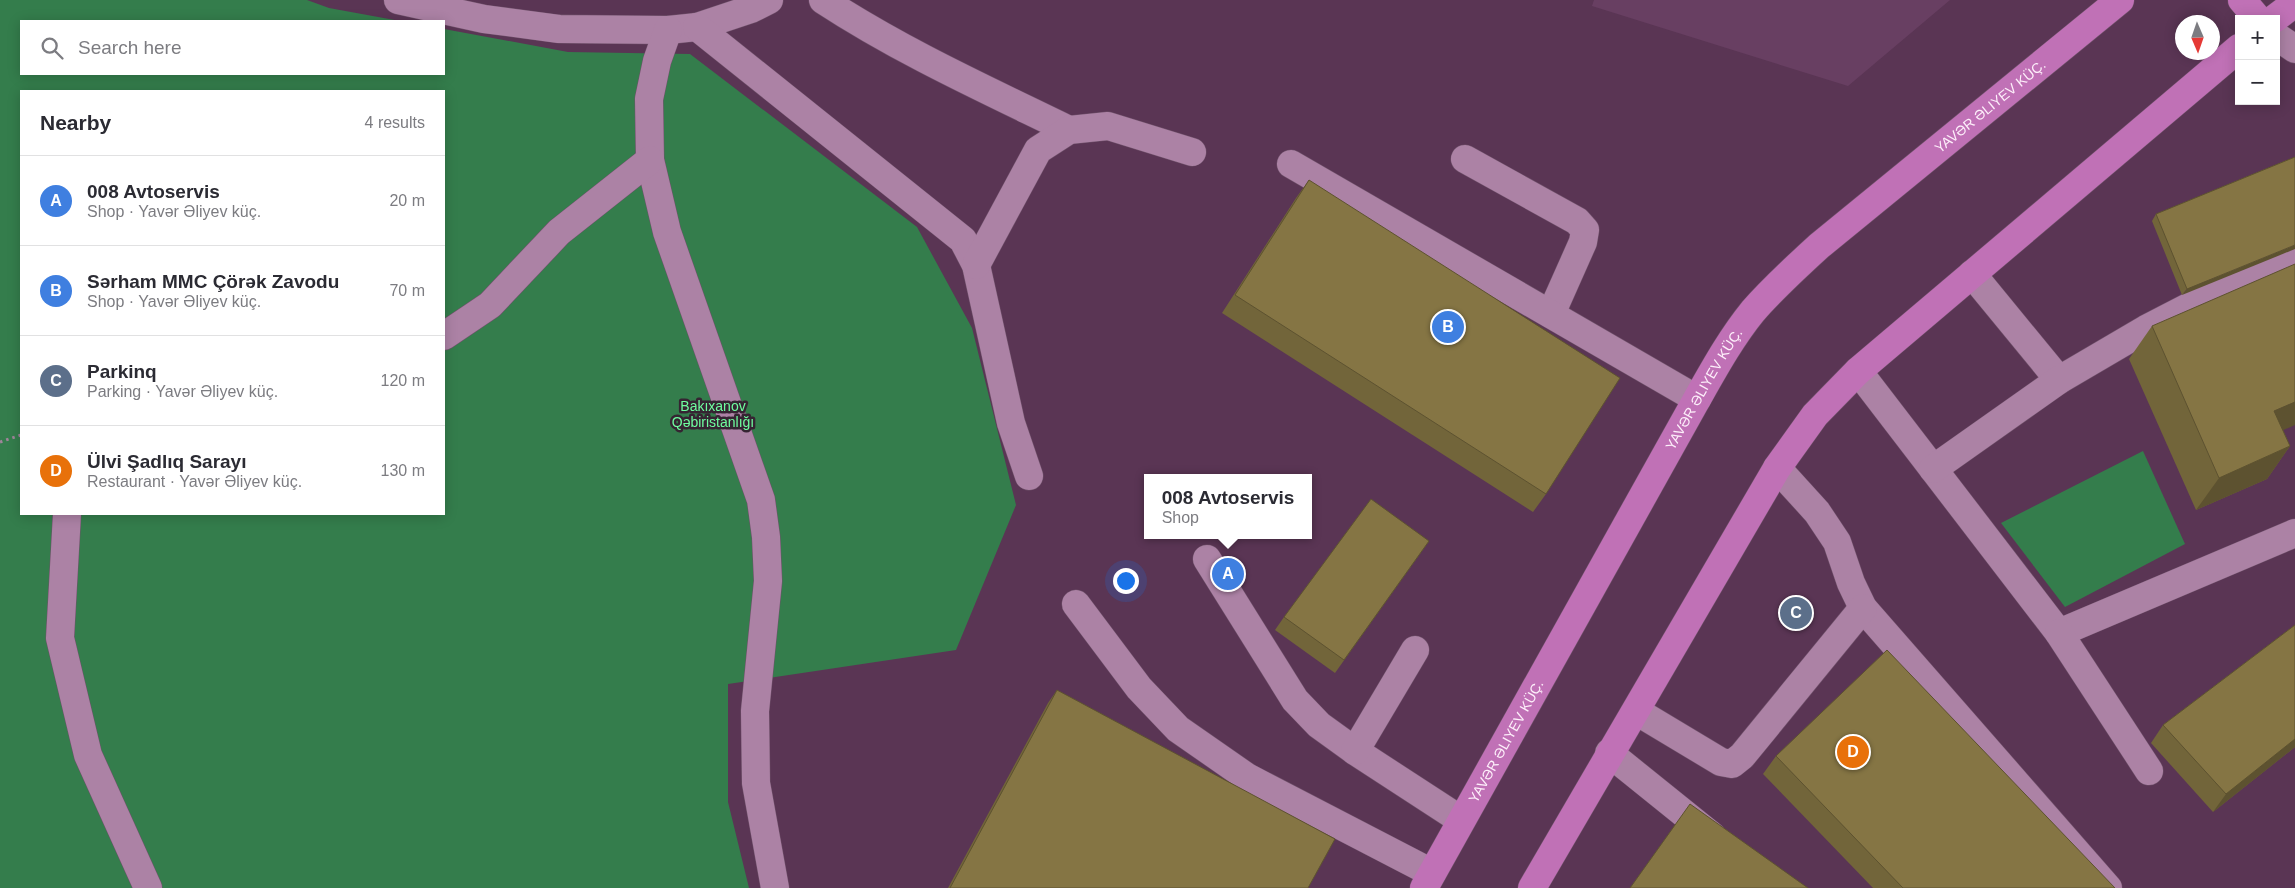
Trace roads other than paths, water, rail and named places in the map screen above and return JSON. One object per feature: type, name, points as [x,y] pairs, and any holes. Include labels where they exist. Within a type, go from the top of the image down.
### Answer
[{"type":"main road","name":"YAVƏR ƏLIYEV KÜÇ.","points":[[1428,880],[1726,348],[1753,312],[1784,277],[1827,240],[2120,0]]},
{"type":"main road","points":[[2242,0],[2255,15]]},
{"type":"main road","points":[[2279,15],[2295,3]]},
{"type":"main road","points":[[1532,888],[1777,468],[1815,415],[1858,371],[2235,51]]},
{"type":"street","points":[[398,0],[484,19],[559,29],[668,30],[697,27],[751,9],[768,0]]},
{"type":"street","points":[[823,0],[865,28],[905,50],[1069,130]]},
{"type":"street","points":[[697,27],[963,240],[976,265],[1011,423],[1029,476]]},
{"type":"street","points":[[668,30],[657,61],[648,99],[650,160],[667,232],[761,500],[766,536],[768,581],[755,711],[756,783],[775,888]]},
{"type":"street","points":[[2280,39],[2295,49]]},
{"type":"street","points":[[976,265],[1038,150],[1069,130],[1108,126],[1192,152]]},
{"type":"street","points":[[1465,159],[1576,221],[1584,230],[1584,242],[1551,314]]},
{"type":"street","points":[[445,335],[490,305],[559,232],[650,160]]},
{"type":"street","points":[[1290,164],[1697,399]]},
{"type":"street","points":[[1933,470],[2059,380],[2146,328],[2295,252]]},
{"type":"street","points":[[1972,274],[2059,380]]},
{"type":"street","points":[[1858,371],[2059,633],[2149,771]]},
{"type":"street","points":[[1777,468],[1817,512],[1837,542],[1851,583],[1864,608],[2108,888]]},
{"type":"street","points":[[67,515],[60,638],[88,754],[148,888]]},
{"type":"street","points":[[2059,633],[2295,533]]},
{"type":"street","points":[[1207,559],[1295,700],[1319,725],[1355,751],[1462,820]]},
{"type":"street","points":[[1076,604],[1139,688],[1178,729],[1255,781],[1428,880]]},
{"type":"street","points":[[1636,711],[1721,762],[1732,764],[1742,756],[1864,608]]},
{"type":"street","points":[[1355,751],[1415,650]]},
{"type":"street","points":[[1610,753],[1732,851]]},
{"type":"place","name":"Sərham MMC Çörək Zavodu","points":[[1448,327]]},
{"type":"place","name":"008 Avtoservis","points":[[1228,574]]},
{"type":"place","name":"Parkinq","points":[[1796,613]]},
{"type":"place","name":"Ülvi Şadlıq Sarayı","points":[[1853,752]]},
{"type":"park label","name":"Bakıxanov Qəbiristanlığı","points":[[713,414]]}]
